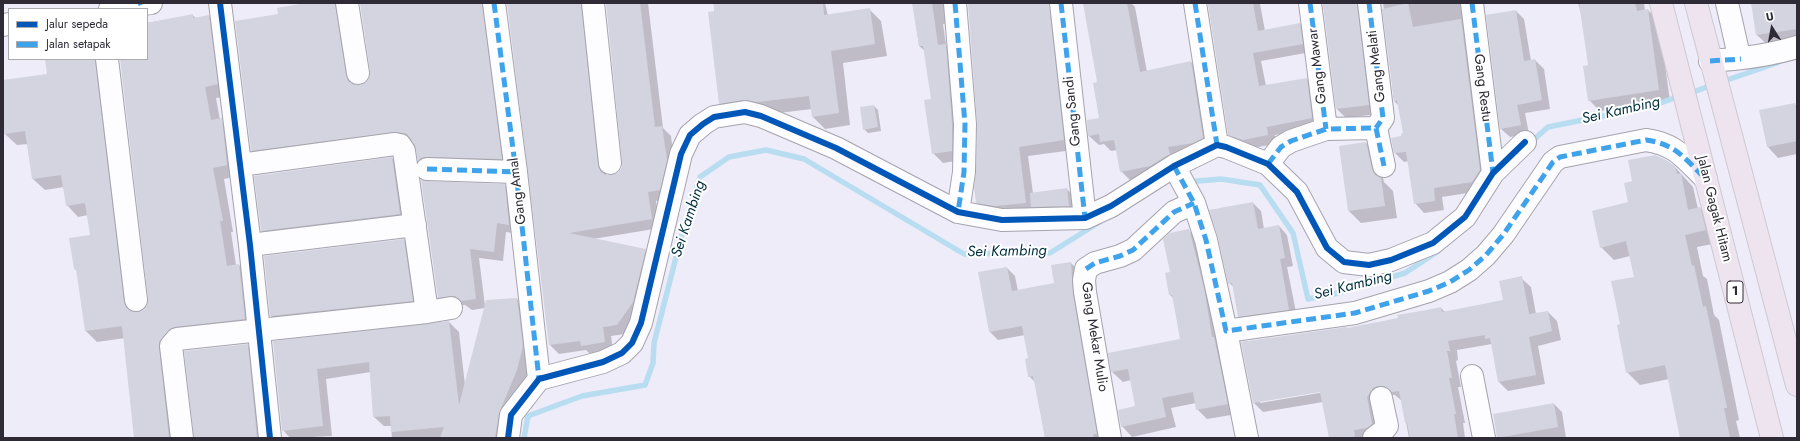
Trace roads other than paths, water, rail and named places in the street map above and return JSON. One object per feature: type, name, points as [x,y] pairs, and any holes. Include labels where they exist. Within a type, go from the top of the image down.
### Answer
[{"type":"highway","name":"Jalan Gagak Hitam","points":[[1661,3],[1684,88],[1772,438]]},
{"type":"highway","points":[[1698,12],[1730,138],[1797,385]]},
{"type":"street","points":[[220,3],[260,331],[270,438]]},
{"type":"street","points":[[347,3],[358,73]]},
{"type":"street","name":"Gang Amal","points":[[494,3],[516,172],[539,380]]},
{"type":"street","points":[[593,3],[610,163]]},
{"type":"street","points":[[955,3],[965,124],[964,172],[958,212]]},
{"type":"street","name":"Gang Sandi","points":[[1061,3],[1085,218]]},
{"type":"street","points":[[1194,3],[1217,145]]},
{"type":"street","name":"Gang Mawar","points":[[1310,3],[1326,130]]},
{"type":"street","name":"Gang Melati","points":[[1369,3],[1383,118],[1376,128]]},
{"type":"street","name":"Gang Restu","points":[[1472,3],[1492,173]]},
{"type":"street","points":[[117,8],[144,4]]},
{"type":"street","points":[[1698,12],[1729,9],[1737,47]]},
{"type":"street","points":[[1712,70],[1740,59],[1776,54],[1797,47]]},
{"type":"street","points":[[107,60],[136,300]]},
{"type":"street","points":[[508,438],[511,415],[539,380],[603,362],[622,353],[632,343],[642,322],[681,154],[690,135],[714,117],[745,112],[761,116],[836,148],[958,212],[1002,220],[1085,218],[1112,206],[1176,171],[1217,145],[1226,146],[1268,164],[1297,192],[1327,248],[1344,262],[1369,265],[1391,260],[1433,243],[1465,217],[1492,173],[1525,142]]},
{"type":"street","points":[[1268,164],[1281,147],[1291,141],[1326,130],[1376,128],[1384,166]]},
{"type":"street","points":[[1226,331],[1354,314],[1429,291],[1450,282],[1469,270],[1486,255],[1503,235],[1553,162],[1560,158],[1646,140],[1667,144],[1676,150],[1706,179]]},
{"type":"street","points":[[240,165],[395,144],[400,145],[404,151],[427,312]]},
{"type":"street","points":[[426,169],[516,172]]},
{"type":"street","points":[[1176,171],[1192,200],[1206,240],[1247,438]]},
{"type":"street","name":"Gang Mekar Mulio","points":[[1110,438],[1085,292],[1084,280],[1086,269],[1095,263],[1120,256],[1133,250],[1174,212],[1192,200]]},
{"type":"street","points":[[250,245],[415,225]]},
{"type":"street","points":[[182,438],[171,346],[177,339],[260,331],[451,308]]},
{"type":"street","points":[[1472,376],[1484,438]]},
{"type":"street","points":[[1374,438],[1387,426],[1381,398]]},
{"type":"waterway","name":"Sei Kambing","points":[[1721,82],[1777,63]]},
{"type":"waterway","name":"Sei Kambing","points":[[1688,94],[1712,85]]},
{"type":"waterway","name":"Sei Kambing","points":[[1530,143],[1548,127],[1652,106],[1680,96]]},
{"type":"waterway","name":"Sei Kambing","points":[[524,438],[528,416],[582,396],[645,385],[653,363],[654,343],[682,234],[700,177],[729,157],[766,150],[804,159],[964,254],[1050,253],[1098,223]]},
{"type":"waterway","name":"Sei Kambing","points":[[1187,182],[1221,179],[1260,185],[1293,233],[1308,299],[1334,294],[1405,273],[1437,252]]}]
